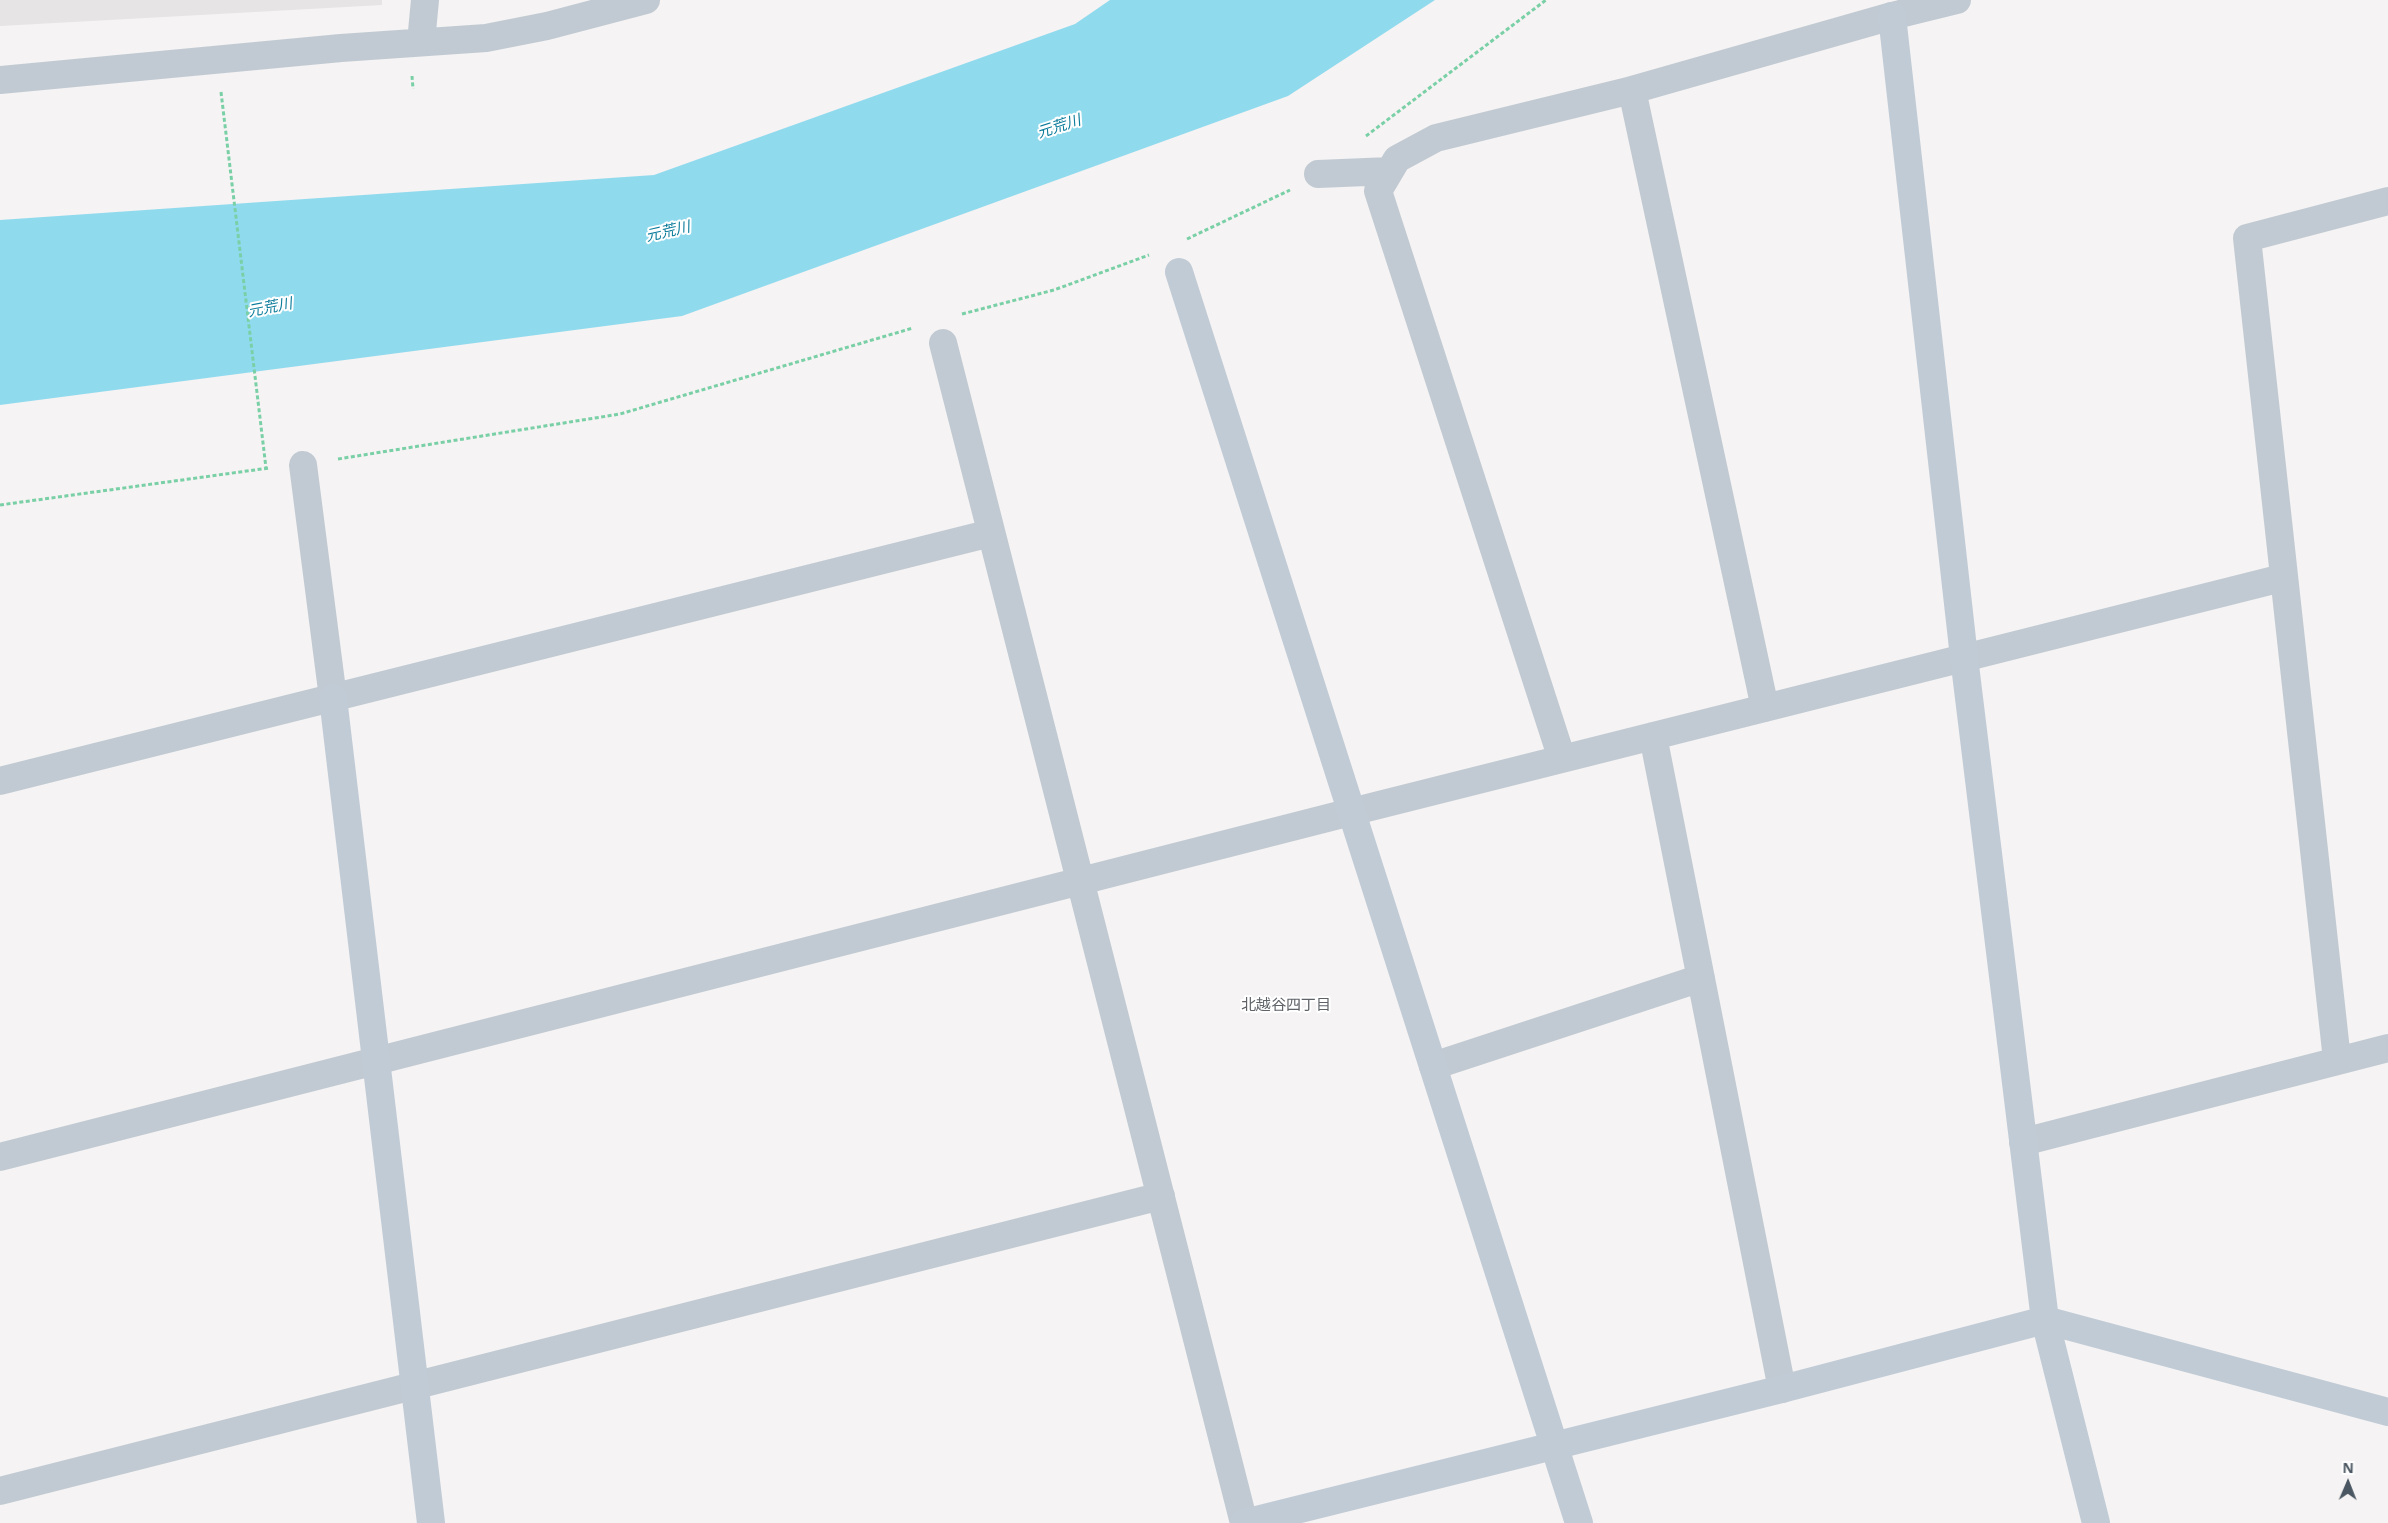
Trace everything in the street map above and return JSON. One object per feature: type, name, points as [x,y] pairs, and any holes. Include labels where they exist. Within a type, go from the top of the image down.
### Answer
[{"type":"street","points":[[421,42],[424,0]]},
{"type":"street","points":[[0,80],[421,42],[486,38],[547,26],[646,0]]},
{"type":"street","points":[[1318,174],[1386,164],[1436,138],[1632,90],[1891,8],[1957,0]]},
{"type":"street","points":[[1891,8],[1964,657],[2045,1320],[2096,1523]]},
{"type":"street","points":[[1632,90],[1765,708]]},
{"type":"street","points":[[1386,164],[1378,191],[1562,759]]},
{"type":"street","points":[[2337,1060],[2282,578],[2247,238],[2388,201]]},
{"type":"street","points":[[1179,272],[1579,1523]]},
{"type":"street","points":[[943,343],[1244,1523],[1782,1389],[2045,1320],[2388,1412]]},
{"type":"street","points":[[303,465],[377,1060],[431,1523]]},
{"type":"street","points":[[0,780],[992,533]]},
{"type":"street","points":[[0,1157],[1351,812],[2282,578]]},
{"type":"street","points":[[1653,736],[1782,1389]]},
{"type":"street","points":[[1433,1066],[1701,978]]},
{"type":"street","points":[[2023,1142],[2388,1048]]},
{"type":"street","points":[[0,1491],[1161,1196]]},
{"type":"path","points":[[1364,137],[1546,0]]},
{"type":"path","points":[[220,90],[266,468]]},
{"type":"path","points":[[1186,240],[1308,182],[1318,174]]},
{"type":"path","points":[[955,316],[1054,290],[1151,254]]},
{"type":"path","points":[[0,505],[266,468],[303,465],[620,414],[918,326]]},
{"type":"shaded area","points":[[0,0],[382,0],[382,5],[0,26]]},
{"type":"water","name":"元荒川","points":[[1110,0],[1435,0],[1288,96],[682,316],[0,405],[0,220],[654,175],[1075,24]]},
{"type":"district","name":"北越谷四丁目","points":[[1286,1006]]}]
